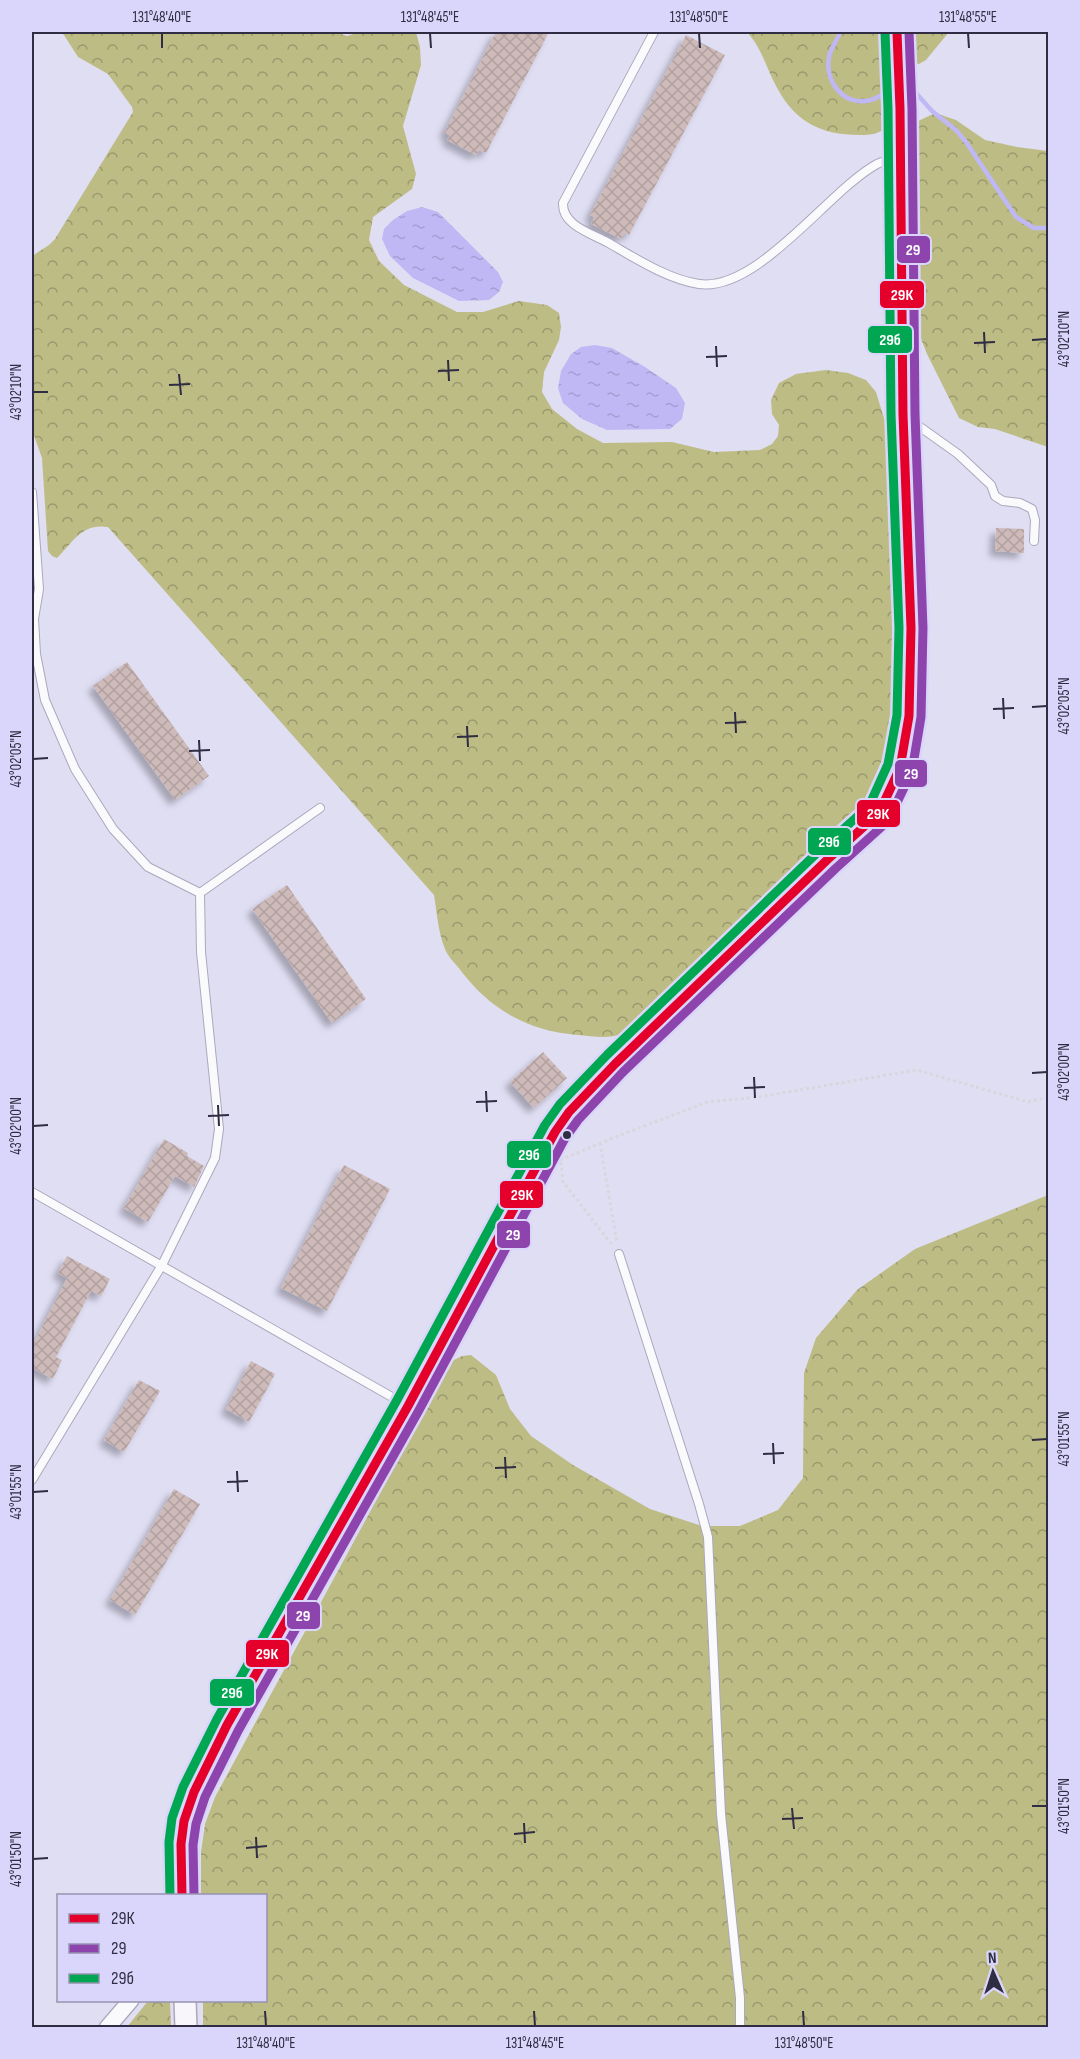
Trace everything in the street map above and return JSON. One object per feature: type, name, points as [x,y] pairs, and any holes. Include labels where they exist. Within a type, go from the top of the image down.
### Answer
[{"type":"main road","points":[[182,1894],[181,1844],[184,1821],[194,1792],[227,1725],[551,1157],[569,1112],[615,1064],[818,868],[879,813],[900,768],[909,716],[911,628],[903,414],[901,156],[897,32]]},
{"type":"main road","points":[[185,2002],[186,2028]]},
{"type":"street","points":[[107,2028],[130,2002]]},
{"type":"lane","points":[[654,32],[563,203],[562,211],[568,221],[674,277],[700,284],[724,282],[758,264],[859,177],[879,164],[901,156]]},
{"type":"lane","points":[[903,414],[958,454],[991,485],[995,496],[1032,509],[1035,520],[1034,541]]},
{"type":"lane","points":[[32,492],[39,589],[34,619],[36,654],[45,700],[75,768],[113,829],[148,867],[200,893]]},
{"type":"lane","points":[[200,893],[320,808]]},
{"type":"lane","points":[[32,1480],[162,1265],[215,1158],[219,1129],[201,952],[200,893]]},
{"type":"lane","points":[[32,1192],[408,1406]]},
{"type":"lane","points":[[619,1254],[708,1537],[721,1814],[740,1998],[740,2028]]},
{"type":"path","points":[[619,1254],[563,1182],[551,1157],[600,1143],[708,1102],[758,1097],[917,1070],[1028,1102],[1048,1097]]},
{"type":"path","points":[[600,1143],[619,1254]]},
{"type":"green space","points":[[62,32],[335,32],[347,36],[360,32],[416,32],[421,65],[403,126],[416,174],[412,189],[373,217],[369,240],[379,261],[404,285],[457,312],[483,312],[519,301],[547,305],[559,313],[561,327],[559,340],[544,372],[542,392],[552,409],[577,429],[603,443],[672,442],[714,452],[760,450],[772,444],[778,436],[779,425],[772,414],[771,400],[779,383],[796,374],[826,370],[848,373],[866,380],[876,392],[886,425],[893,631],[892,713],[882,760],[860,811],[623,1033],[600,1037],[543,1029],[512,1016],[485,997],[446,952],[439,929],[434,895],[108,527],[99,526],[85,531],[57,558],[48,551],[42,458],[32,430],[32,256],[55,239],[133,112],[132,107],[108,74],[78,57]]},
{"type":"green space","points":[[747,32],[884,32],[888,118],[885,126],[874,134],[849,135],[834,133],[810,124],[789,106],[773,80],[759,49]]},
{"type":"green space","points":[[910,32],[949,32],[926,60],[919,64],[914,63],[911,55]]},
{"type":"green space","points":[[935,113],[956,120],[985,140],[1048,151],[1048,447],[995,429],[978,427],[959,418],[918,331],[914,123]]},
{"type":"green space","points":[[1048,1195],[1048,2027],[203,2027],[203,2002],[267,2002],[267,1894],[201,1894],[201,1852],[205,1824],[215,1797],[452,1361],[471,1355],[496,1375],[510,1409],[531,1436],[573,1465],[650,1509],[702,1526],[740,1526],[778,1510],[803,1478],[804,1373],[816,1338],[857,1290],[915,1249]]},
{"type":"green space","points":[[147,2002],[170,2002],[171,2027],[127,2027]]},
{"type":"water","points":[[422,207],[438,212],[498,272],[503,282],[499,292],[489,300],[459,301],[413,278],[390,256],[382,239],[384,229],[407,211]]},
{"type":"water","points":[[595,345],[612,348],[676,388],[685,403],[682,419],[670,429],[607,430],[582,419],[563,403],[558,388],[561,371],[571,354],[581,347]]},
{"type":"building","points":[[496,32],[549,32],[486,153],[479,150],[476,155],[447,140],[450,135],[444,133]]},
{"type":"building","points":[[686,35],[725,55],[629,235],[624,233],[621,239],[591,224],[594,217],[590,215]]},
{"type":"building","points":[[996,528],[1024,529],[1024,553],[995,551]]},
{"type":"building","points":[[127,662],[209,776],[175,800],[93,686]]},
{"type":"building","points":[[287,885],[366,999],[332,1023],[252,909]]},
{"type":"building","points":[[543,1052],[567,1078],[534,1108],[510,1082]]},
{"type":"building","points":[[164,1139],[188,1153],[187,1156],[204,1166],[194,1187],[175,1176],[148,1222],[124,1208]]},
{"type":"building","points":[[344,1165],[390,1189],[327,1311],[281,1288]]},
{"type":"building","points":[[67,1256],[110,1279],[101,1296],[91,1291],[56,1357],[62,1360],[53,1379],[32,1368],[32,1347],[67,1278],[58,1273]]},
{"type":"building","points":[[251,1361],[275,1374],[249,1422],[226,1409]]},
{"type":"building","points":[[139,1380],[160,1391],[124,1452],[104,1440]]},
{"type":"building","points":[[174,1489],[200,1504],[135,1615],[110,1600]]},
{"type":"waterway","points":[[840,32],[828,63],[832,81],[837,89],[844,96],[861,101],[874,99],[892,90]]},
{"type":"waterway","points":[[906,89],[916,93],[932,111],[956,130],[1016,217],[1034,228],[1048,228]]},
{"type":"transit line","name":"29б","points":[[170,1894],[169,1842],[172,1818],[183,1787],[217,1719],[397,1400],[545,1125],[560,1104],[607,1055],[819,851],[869,806],[888,764],[897,715],[899,628],[891,414],[885,32]]},
{"type":"transit line","name":"29К","points":[[182,1894],[181,1844],[184,1821],[194,1792],[227,1725],[408,1406],[555,1132],[569,1112],[615,1064],[879,813],[900,768],[909,716],[911,628],[903,414],[897,32]]},
{"type":"transit line","name":"29","points":[[194,1894],[193,1845],[196,1824],[205,1797],[238,1731],[418,1412],[565,1138],[578,1120],[623,1072],[888,821],[912,771],[921,717],[923,628],[915,414],[909,32]]}]
